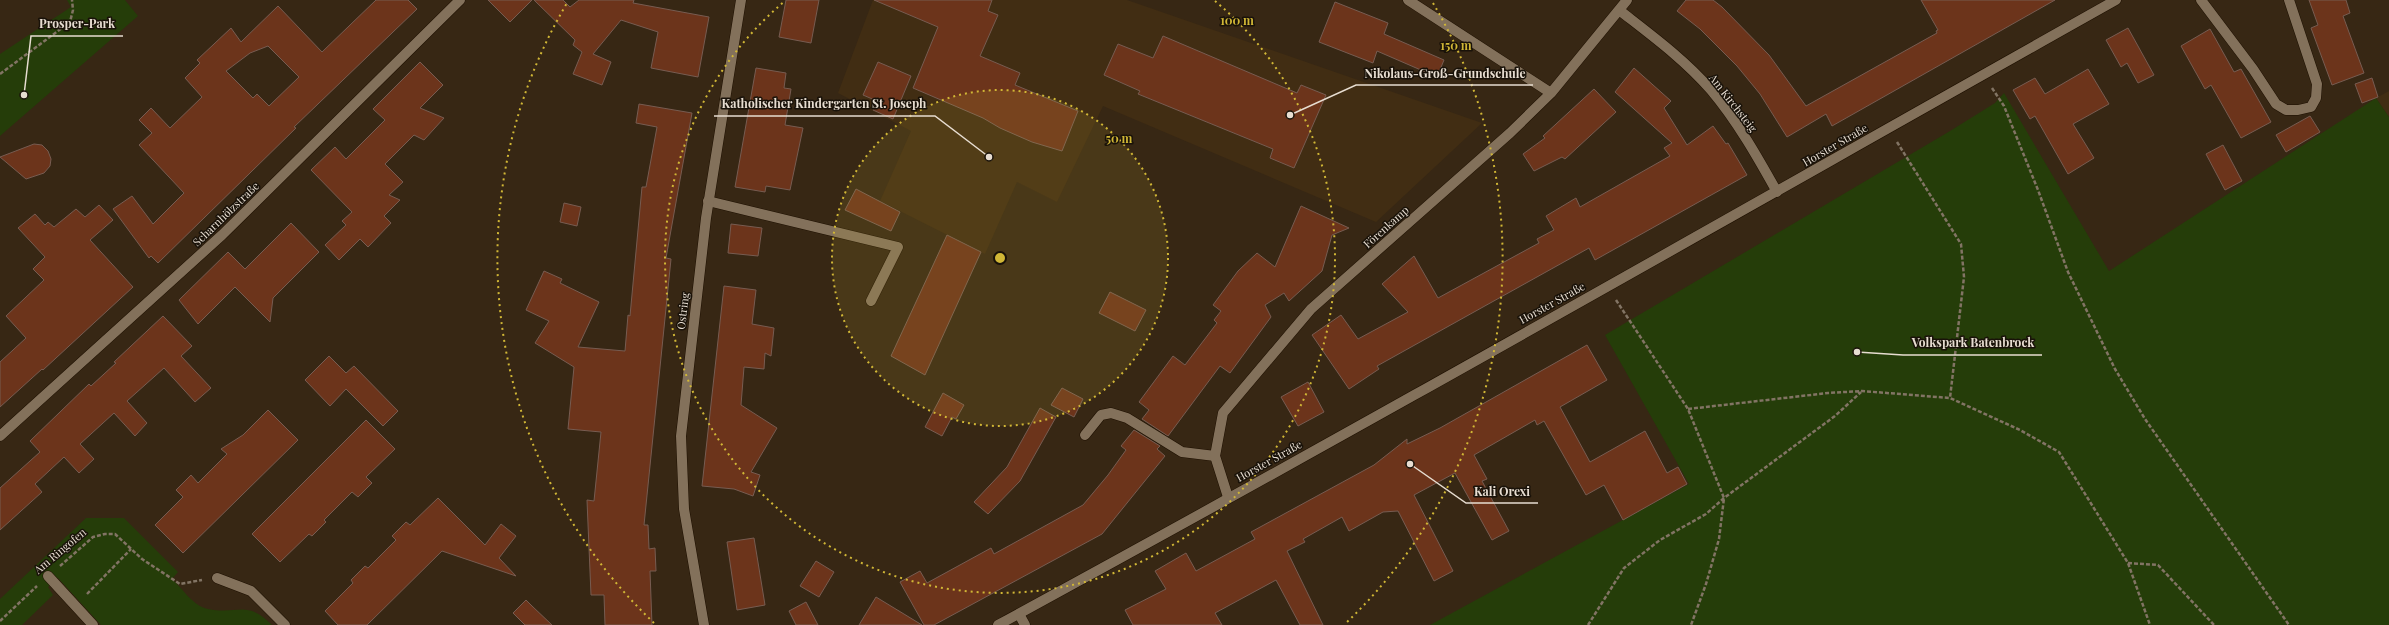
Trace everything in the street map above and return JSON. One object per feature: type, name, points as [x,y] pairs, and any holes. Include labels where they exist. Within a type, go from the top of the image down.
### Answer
[{"type":"main road","name":"Scharnhölzstraße","points":[[0,436],[222,235],[460,0]]},
{"type":"main road","name":"Ostring","points":[[704,625],[684,509],[681,436],[708,201],[741,0]]},
{"type":"main road","points":[[1408,0],[1551,93]]},
{"type":"main road","name":"Horster Straße","points":[[998,625],[1777,192],[2116,0]]},
{"type":"main road","points":[[2201,0],[2253,69],[2276,104],[2286,110],[2298,110],[2311,107],[2316,98],[2318,84],[2290,0]]},
{"type":"main road","name":"Förenkamp","points":[[1228,497],[1215,456],[1223,414],[1311,309],[1510,133],[1551,93],[1623,5]]},
{"type":"main road","name":"Am Kirchsteig","points":[[1623,5],[1710,90],[1747,138],[1777,192]]},
{"type":"main road","points":[[708,201],[898,247],[871,301]]},
{"type":"main road","points":[[1085,435],[1101,415],[1111,414],[1127,418],[1182,452],[1215,456]]},
{"type":"main road","points":[[48,576],[93,625]]},
{"type":"main road","points":[[217,578],[251,591],[285,625]]},
{"type":"main road","points":[[1019,614],[1025,625]]},
{"type":"path","points":[[0,74],[70,22],[73,10],[72,0]]},
{"type":"path","points":[[1983,75],[2004,106],[2038,190],[2068,272],[2115,369],[2145,419],[2289,625]]},
{"type":"path","points":[[1888,128],[1961,244],[1964,277],[1950,398]]},
{"type":"path","points":[[1607,286],[1688,409],[1724,498],[1719,538],[1706,584],[1691,625]]},
{"type":"path","points":[[1588,625],[1624,568],[1660,540],[1706,514],[1724,498],[1835,416],[1862,392]]},
{"type":"path","points":[[1688,409],[1828,393],[1862,392],[1950,398],[2020,430],[2059,452],[2128,563],[2150,625]]},
{"type":"path","name":"Am Ringofen","points":[[0,621],[48,576],[93,537],[105,534],[115,534],[142,559],[180,584],[217,578]]},
{"type":"path","points":[[74,605],[131,549]]},
{"type":"path","points":[[2128,563],[2158,565],[2214,625]]},
{"type":"shaded area","points":[[873,0],[1127,0],[1482,123],[1376,222],[1103,106],[1057,202],[1017,182],[985,254],[880,201],[911,131],[838,93]]},
{"type":"shaded area","points":[[2389,91],[2389,117],[2376,98]]},
{"type":"green space","points":[[67,0],[125,0],[138,16],[0,136],[0,54],[71,7]]},
{"type":"green space","points":[[2004,93],[2109,271],[2376,98],[2389,117],[2389,625],[1430,625],[1689,484],[1605,335],[1950,131],[1995,103]]},
{"type":"green space","points":[[86,518],[124,518],[178,572],[172,579],[193,601],[208,609],[248,610],[255,612],[272,625],[101,625],[58,578],[48,587],[53,595],[22,625],[0,625],[0,599]]},
{"type":"building","points":[[376,0],[408,0],[417,9],[294,127],[296,128],[158,263],[151,256],[149,258],[113,209],[132,196],[153,224],[184,193],[139,145],[152,133],[139,120],[151,108],[170,128],[202,97],[185,78],[200,63],[197,60],[231,28],[241,42],[278,6],[322,52]],"holes":[[[268,46],[299,77],[269,106],[257,94],[253,98],[226,71],[250,53]]]},
{"type":"building","points":[[488,0],[532,0],[510,22]]},
{"type":"building","points":[[534,0],[563,0],[570,7],[579,0],[634,0],[633,3],[709,17],[698,77],[651,68],[658,32],[621,20],[593,54],[611,62],[602,85],[573,74],[582,52],[573,45],[575,40]]},
{"type":"building","points":[[786,0],[819,0],[811,43],[779,37]]},
{"type":"building","points":[[874,0],[992,0],[988,11],[998,15],[980,56],[1020,73],[1015,85],[1078,111],[1062,151],[1032,142],[1000,128],[983,118],[913,88],[938,27]]},
{"type":"building","points":[[1686,0],[1713,0],[1722,7],[1769,55],[1806,106],[1937,33],[1936,31],[1938,30],[1921,0],[2055,0],[1832,126],[1826,114],[1787,137],[1760,94],[1737,66],[1700,29],[1677,11]]},
{"type":"building","points":[[2309,0],[2346,0],[2350,13],[2343,16],[2364,73],[2332,85],[2311,28],[2318,25]]},
{"type":"building","points":[[1335,2],[1388,23],[1384,34],[1444,60],[1437,77],[1377,51],[1373,63],[1319,42]]},
{"type":"building","points":[[2128,28],[2154,75],[2138,83],[2127,63],[2121,67],[2106,40]]},
{"type":"building","points":[[2210,29],[2234,72],[2241,69],[2271,122],[2241,138],[2211,85],[2205,89],[2181,46]]},
{"type":"building","points":[[1163,36],[1297,93],[1301,85],[1326,95],[1294,168],[1270,158],[1273,149],[1138,94],[1140,91],[1104,75],[1118,44],[1153,58]]},
{"type":"building","points":[[420,62],[443,85],[420,108],[444,118],[424,140],[414,135],[385,164],[403,182],[389,195],[400,200],[384,216],[391,223],[368,247],[360,239],[339,260],[325,245],[346,225],[342,221],[352,212],[311,170],[335,147],[346,159],[385,120],[373,109]]},
{"type":"building","points":[[878,62],[911,76],[893,119],[873,110],[877,101],[863,95]]},
{"type":"building","points":[[756,68],[786,73],[784,88],[791,89],[785,125],[803,128],[790,190],[766,186],[765,192],[735,187]]},
{"type":"building","points":[[1634,68],[1671,101],[1664,108],[1687,145],[1713,126],[1726,144],[1728,143],[1747,175],[1595,260],[1589,248],[1377,366],[1379,369],[1349,389],[1312,335],[1341,315],[1358,339],[1408,312],[1382,284],[1414,256],[1438,298],[1539,243],[1537,239],[1554,230],[1546,216],[1576,198],[1580,207],[1670,156],[1664,148],[1672,143],[1615,92]]},
{"type":"building","points":[[2088,69],[2109,104],[2073,124],[2094,158],[2068,174],[2035,116],[2030,119],[2013,90],[2035,78],[2045,94]]},
{"type":"building","points":[[2372,78],[2378,97],[2362,103],[2355,84]]},
{"type":"building","points":[[1594,89],[1616,112],[1565,159],[1562,157],[1534,171],[1523,154],[1545,138],[1543,136]]},
{"type":"building","points":[[639,104],[692,113],[666,258],[671,259],[644,525],[648,525],[649,549],[655,548],[656,571],[650,571],[652,625],[605,625],[604,595],[591,595],[587,500],[594,501],[601,432],[568,429],[574,367],[535,343],[549,321],[526,310],[544,271],[562,279],[560,283],[599,302],[578,347],[625,351],[628,315],[630,316],[642,187],[646,187],[657,127],[636,123]]},
{"type":"building","points":[[2310,116],[2320,132],[2286,152],[2276,135]]},
{"type":"building","points":[[34,144],[42,145],[48,151],[51,159],[50,166],[44,173],[26,179],[0,157]]},
{"type":"building","points":[[2223,145],[2242,181],[2225,190],[2206,154]]},
{"type":"building","points":[[856,189],[900,212],[891,231],[845,210]]},
{"type":"building","points":[[564,203],[581,207],[577,226],[560,222]]},
{"type":"building","points":[[99,205],[113,220],[90,240],[133,287],[43,370],[42,369],[0,407],[0,362],[26,338],[6,316],[44,280],[33,269],[45,257],[18,228],[35,214],[45,225],[48,222],[54,227],[76,209],[85,217]]},
{"type":"building","points":[[1301,206],[1349,228],[1332,235],[1322,271],[1289,301],[1284,293],[1265,305],[1271,317],[1230,373],[1220,366],[1168,436],[1142,419],[1149,410],[1139,402],[1173,356],[1185,365],[1217,323],[1214,320],[1221,311],[1213,305],[1238,271],[1257,253],[1275,267]]},
{"type":"building","points":[[291,223],[319,252],[273,298],[270,322],[235,287],[198,324],[179,300],[228,252],[245,269]]},
{"type":"building","points":[[731,224],[762,228],[758,256],[728,253]]},
{"type":"building","points":[[947,235],[981,252],[925,375],[891,356]]},
{"type":"building","points":[[724,286],[756,290],[752,324],[774,328],[771,356],[765,353],[764,369],[744,367],[741,405],[777,428],[751,472],[760,475],[753,496],[734,489],[702,486]]},
{"type":"building","points":[[1110,292],[1146,310],[1135,331],[1099,313]]},
{"type":"building","points":[[163,316],[192,346],[181,356],[211,388],[195,402],[164,368],[127,401],[147,423],[135,436],[114,413],[80,444],[94,459],[79,473],[64,457],[35,484],[42,492],[0,530],[0,488],[40,452],[30,441],[89,384],[91,386],[116,363],[114,362]]},
{"type":"building","points":[[1587,345],[1607,380],[1560,407],[1590,462],[1645,431],[1667,473],[1678,467],[1687,484],[1623,520],[1604,485],[1586,495],[1544,421],[1537,425],[1535,420],[1474,455],[1487,479],[1482,481],[1509,531],[1492,540],[1455,473],[1414,495],[1453,571],[1434,581],[1398,511],[1383,512],[1349,531],[1342,517],[1303,539],[1305,542],[1287,551],[1323,625],[1300,625],[1276,580],[1215,613],[1222,625],[1133,625],[1125,610],[1166,589],[1155,571],[1186,553],[1196,571],[1255,539],[1251,532],[1374,465],[1407,439],[1407,444],[1440,428]]},
{"type":"building","points":[[329,356],[346,373],[354,366],[398,411],[383,426],[346,389],[330,406],[305,380]]},
{"type":"building","points":[[1308,382],[1324,412],[1298,426],[1281,397]]},
{"type":"building","points":[[1062,388],[1083,399],[1074,417],[1051,405]]},
{"type":"building","points":[[943,393],[964,405],[956,419],[952,417],[942,436],[925,427]]},
{"type":"building","points":[[1040,408],[1056,417],[1020,481],[988,514],[974,502],[1007,467]]},
{"type":"building","points":[[268,410],[298,440],[183,553],[155,525],[183,497],[176,490],[191,475],[198,483],[227,454],[221,449],[243,435]]},
{"type":"building","points":[[366,420],[395,449],[366,477],[372,483],[358,497],[352,492],[324,520],[326,522],[312,536],[309,534],[280,562],[252,534]]},
{"type":"building","points":[[1134,430],[1160,446],[1157,449],[1165,456],[1102,534],[934,625],[924,625],[900,582],[920,571],[927,583],[991,548],[994,554],[1083,505],[1108,475],[1126,450],[1121,446]]},
{"type":"building","points":[[438,498],[485,545],[501,524],[516,536],[499,558],[516,576],[442,551],[367,625],[338,625],[325,611],[353,583],[351,580],[365,566],[368,568],[396,540],[392,536],[406,522],[410,525]]},
{"type":"building","points":[[754,538],[765,605],[737,610],[727,542]]},
{"type":"building","points":[[816,561],[834,572],[819,597],[800,586]]},
{"type":"building","points":[[876,597],[922,625],[859,625]]},
{"type":"building","points":[[526,600],[552,625],[525,625],[513,613]]},
{"type":"building","points":[[806,602],[818,625],[796,625],[789,611]]},
{"type":"place","name":"Prosper-Park","points":[[24,95]]},
{"type":"place","name":"Nikolaus-Groß-Grundschule","points":[[1290,115]]},
{"type":"place","name":"Katholischer Kindergarten St. Joseph","points":[[989,157]]},
{"type":"place","name":"Volkspark Batenbrock","points":[[1857,352]]},
{"type":"place","name":"Kali Orexi","points":[[1410,464]]}]
